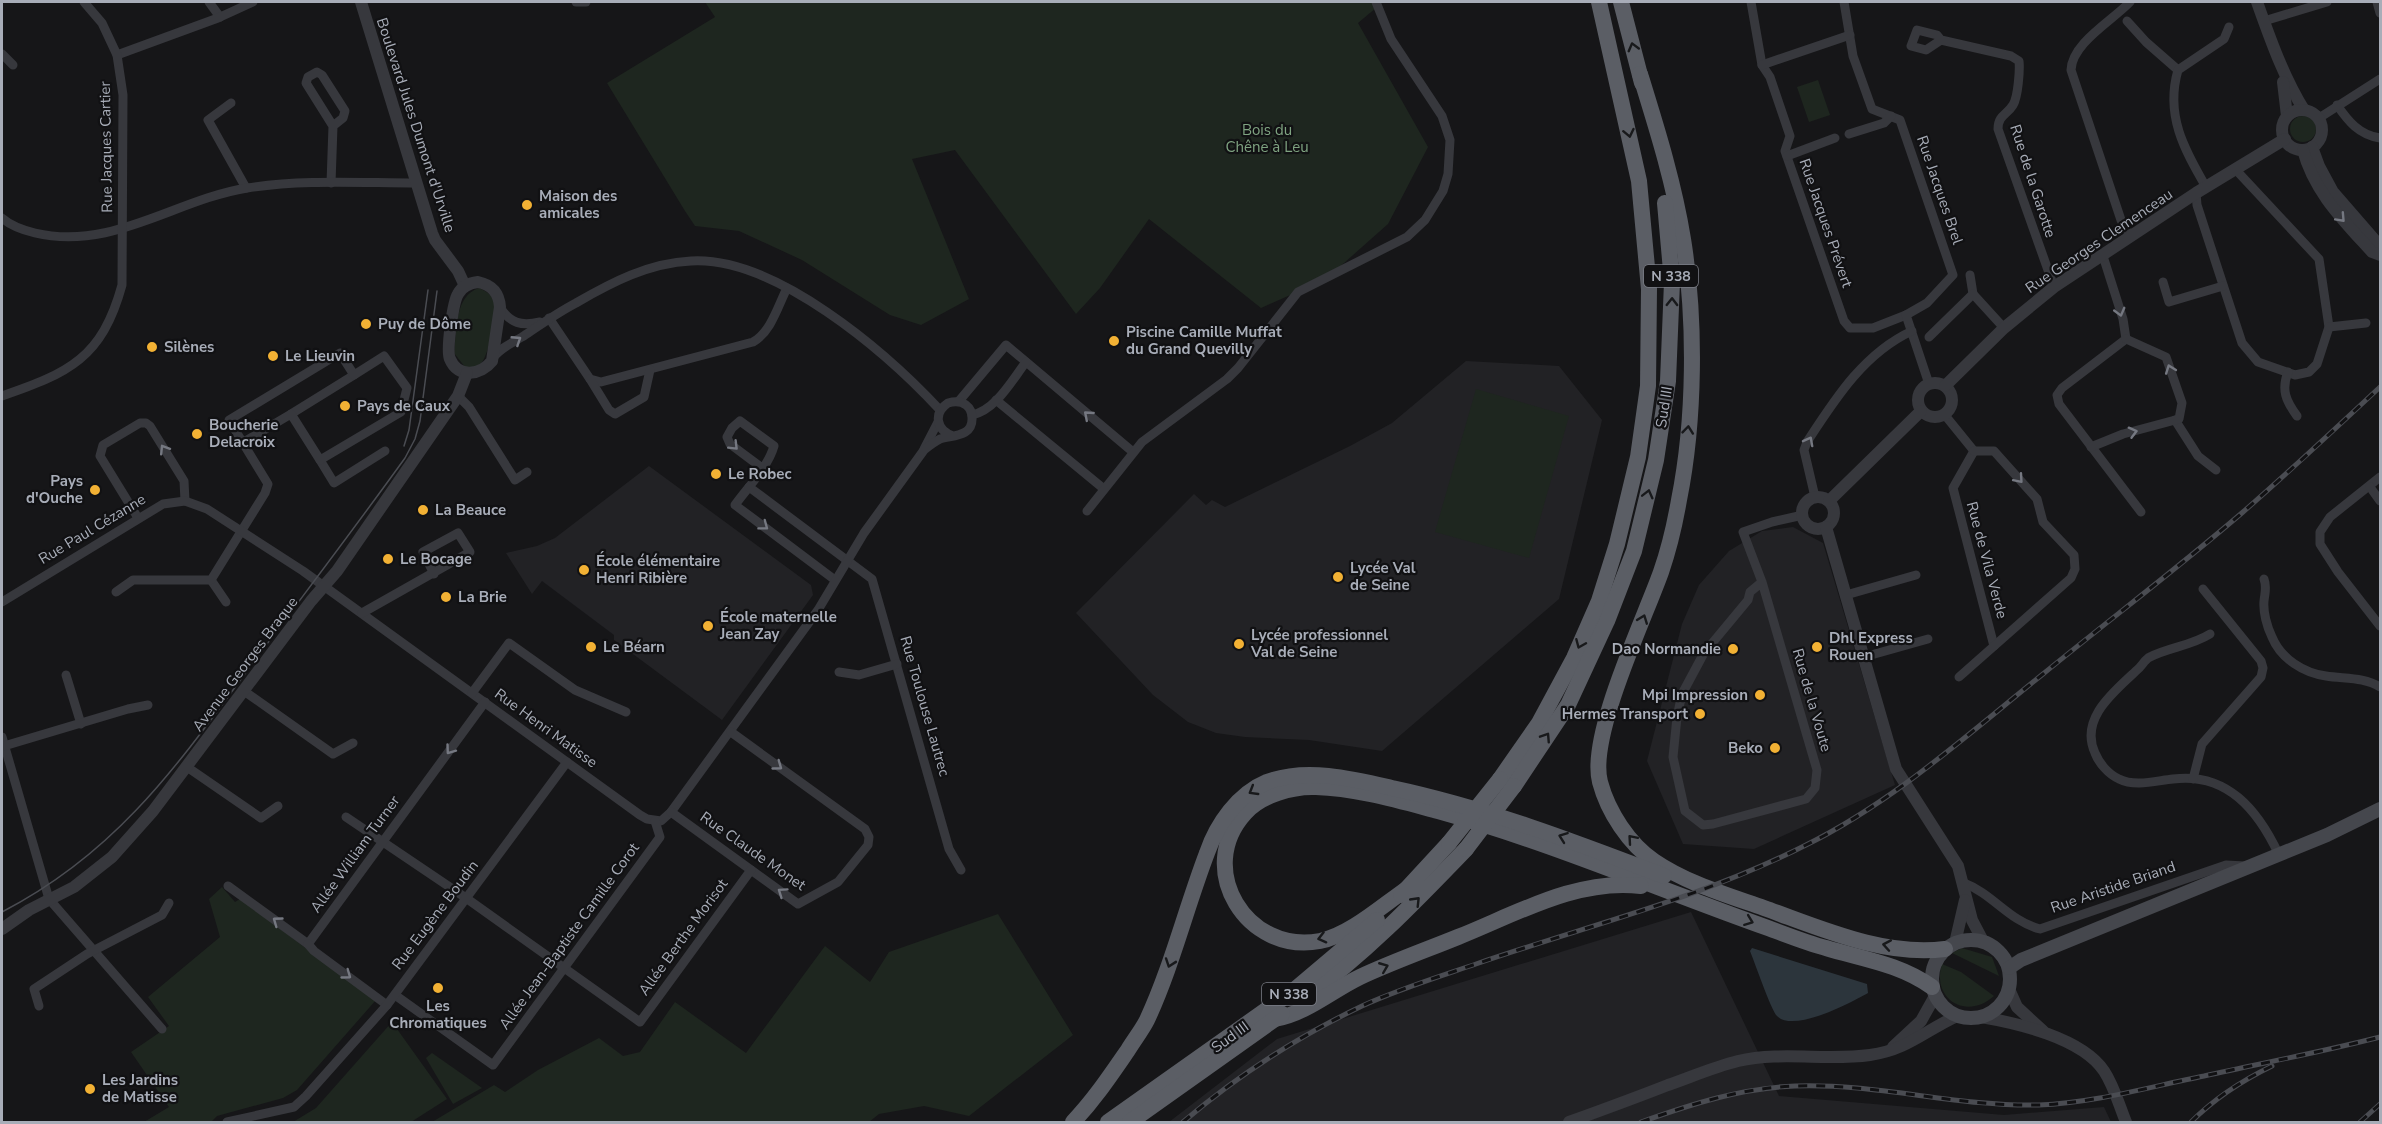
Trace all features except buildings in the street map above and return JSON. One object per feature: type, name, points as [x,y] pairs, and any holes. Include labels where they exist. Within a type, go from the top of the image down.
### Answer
[{"type":"highway","name":"Sud III","points":[[1130,1122],[1335,976],[1386,931],[1466,849],[1507,783],[1574,658],[1599,601],[1617,544],[1638,457],[1648,386],[1649,289],[1639,181],[1599,2]]},
{"type":"highway","name":"Sud III","points":[[1108,1122],[1293,991],[1371,926],[1507,783],[1568,705],[1607,621],[1634,551],[1656,460],[1668,381],[1672,282],[1667,219],[1660,172],[1640,74],[1621,2]]},
{"type":"highway","points":[[1640,74],[1666,162],[1683,239],[1689,293],[1691,352],[1689,423],[1680,499],[1663,568],[1609,708],[1598,750],[1600,782],[1616,819],[1632,841],[1662,866],[1717,891],[1845,936],[1919,950],[1950,946]]},
{"type":"highway","points":[[1073,1122],[1094,1100],[1146,1022],[1168,968],[1208,850],[1221,823],[1246,795],[1268,782],[1296,775],[1350,778],[1407,791],[1500,816],[1686,884],[1717,891]]},
{"type":"highway","points":[[1408,888],[1349,929],[1320,941],[1289,941],[1262,931],[1235,905],[1225,870],[1227,849],[1234,830],[1246,812],[1283,791],[1316,787],[1372,795],[1459,817],[1824,948],[1893,966],[1914,975],[1934,992]]},
{"type":"highway","points":[[1275,1019],[1294,1015],[1360,977],[1555,898],[1590,887],[1636,886],[1695,900]]},
{"type":"main road","name":"Rue Aristide Briand","points":[[2009,968],[2021,960],[2326,835],[2380,809]]},
{"type":"main road","points":[[1974,939],[1983,941],[1999,951],[2009,968],[2009,990],[1999,1007],[1981,1017],[1969,1019],[1947,1011],[1934,992],[1933,967],[1950,946],[1974,939]]},
{"type":"street","name":"Rue Jacques Cartier","points":[[2,396],[64,371],[84,358],[103,336],[115,311],[122,285],[123,95],[117,55],[102,23],[84,2]]},
{"type":"street","points":[[209,2],[220,18]]},
{"type":"street","points":[[117,55],[220,18],[253,2]]},
{"type":"street","name":"Boulevard Jules Dumont d'Urville","points":[[361,2],[435,240],[454,264],[465,286]]},
{"type":"street","points":[[576,2],[586,2]]},
{"type":"street","points":[[1087,511],[1142,442],[1227,379],[1238,368],[1298,292],[1407,237],[1425,220],[1443,191],[1448,174],[1450,140],[1442,116],[1391,39],[1377,2]]},
{"type":"street","name":"Rue Jacques Prévert","points":[[1751,2],[1762,65],[1770,76],[1790,136],[1785,151],[1844,321],[1850,328],[1873,328],[1906,315]]},
{"type":"street","name":"Rue Jacques Brel","points":[[1844,2],[1853,56],[1872,109],[1900,120],[1953,274],[1927,303],[1906,315]]},
{"type":"street","points":[[2130,2],[2080,47],[2073,58],[2071,70],[2121,220],[2132,237]]},
{"type":"street","points":[[2257,2],[2276,52],[2304,110]]},
{"type":"street","points":[[2264,21],[2327,2]]},
{"type":"street","points":[[2377,2],[2380,12]]},
{"type":"street","points":[[2127,21],[2146,42],[2178,70]]},
{"type":"street","points":[[2229,27],[2224,39],[2178,70],[2173,90],[2177,124],[2185,152],[2201,190],[2196,205],[2242,343],[2258,362],[2295,375],[2308,372],[2317,364],[2329,327],[2319,259],[2236,170]]},
{"type":"street","points":[[1762,65],[1850,35]]},
{"type":"street","name":"Rue de la Garotte","points":[[1941,40],[2011,56],[2019,61],[2020,70],[2014,105],[2002,115],[1998,122],[1998,129],[2054,287]]},
{"type":"street","points":[[2276,52],[2286,96],[2287,116],[2282,127],[2285,139],[2296,149],[2307,149],[2318,142],[2322,134],[2322,126],[2319,118],[2312,112],[2298,110],[2287,116]]},
{"type":"street","points":[[2,54],[14,65]]},
{"type":"street","points":[[331,183],[333,126],[306,83],[308,77],[316,72],[322,75],[345,111],[343,118],[333,126]]},
{"type":"street","points":[[2319,118],[2380,79]]},
{"type":"street","points":[[231,104],[208,120],[246,188]]},
{"type":"street","points":[[2337,105],[2349,122],[2359,131],[2380,138]]},
{"type":"street","points":[[1849,134],[1884,123],[1891,116]]},
{"type":"street","points":[[1787,156],[1835,138]]},
{"type":"street","name":"Rue Georges Clemenceau","points":[[1945,386],[2004,328],[2054,287],[2201,190],[2285,139]]},
{"type":"street","points":[[2307,149],[2333,192],[2380,246]]},
{"type":"street","points":[[2307,149],[2318,185],[2335,212],[2372,252],[2380,255]]},
{"type":"street","points":[[2,218],[21,229],[44,235],[75,238],[123,230],[185,206],[246,188],[331,183],[417,183]]},
{"type":"street","points":[[2103,256],[2123,319],[2126,339]]},
{"type":"street","points":[[493,358],[500,307],[496,292],[486,284],[474,283],[465,286],[454,302],[448,353],[454,367],[473,374],[486,369],[501,350],[546,320],[618,280],[667,264],[693,260],[732,266],[787,288],[855,330],[895,365],[940,410]]},
{"type":"street","points":[[1970,274],[1973,294],[2004,328]]},
{"type":"street","points":[[2163,282],[2169,302],[2223,286]]},
{"type":"street","points":[[590,379],[601,382],[762,338],[787,288]]},
{"type":"street","points":[[1929,337],[1973,294]]},
{"type":"street","points":[[500,307],[515,323],[522,325],[546,320]]},
{"type":"street","points":[[1906,315],[1929,384]]},
{"type":"street","points":[[546,320],[590,379],[609,410],[615,414],[644,397],[651,370]]},
{"type":"street","points":[[2329,327],[2366,323]]},
{"type":"street","points":[[1815,497],[1804,450],[1807,442],[1840,393],[1866,364],[1893,339],[1912,330]]},
{"type":"street","points":[[2091,447],[2123,434],[2179,419],[2182,403],[2166,357],[2126,339]]},
{"type":"street","points":[[2126,339],[2061,388],[2057,395],[2059,404],[2140,512]]},
{"type":"street","points":[[655,821],[666,818],[671,812],[818,610],[864,533],[924,450],[938,422],[940,410],[948,403],[959,401],[1006,345],[1133,453]]},
{"type":"street","points":[[211,580],[265,493],[268,484],[229,420],[340,352],[354,375]]},
{"type":"street","points":[[242,443],[384,356],[407,388],[401,412],[320,460]]},
{"type":"street","points":[[972,415],[977,414],[996,400],[1026,362]]},
{"type":"street","points":[[2288,372],[2284,388],[2287,402],[2297,416]]},
{"type":"street","name":"Avenue Georges Braque","points":[[2,929],[49,899],[74,887],[112,856],[153,811],[337,570],[458,396],[467,373]]},
{"type":"street","points":[[1938,383],[1945,386],[1952,398],[1944,414],[1931,417],[1921,411],[1918,397],[1920,391],[1929,384],[1938,383]]},
{"type":"street","points":[[458,396],[469,407],[515,480],[527,472]]},
{"type":"street","points":[[996,400],[1104,489]]},
{"type":"street","points":[[924,450],[937,440],[966,431],[972,422],[972,415],[968,407],[959,401]]},
{"type":"street","points":[[1829,501],[1921,411]]},
{"type":"street","points":[[291,414],[334,483],[385,451]]},
{"type":"street","points":[[1944,414],[1974,451]]},
{"type":"street","points":[[2175,420],[2198,456],[2216,470]]},
{"type":"street","points":[[762,468],[730,444],[727,437],[732,428],[740,422],[774,446],[772,453],[762,468],[749,487],[735,505],[836,580]]},
{"type":"street","points":[[938,422],[945,432],[953,436]]},
{"type":"street","points":[[138,518],[100,456],[100,450],[103,445],[140,423],[146,423],[184,481],[185,501],[207,509],[324,586]]},
{"type":"street","name":"Rue de Vila Verde","points":[[1959,677],[2071,578],[2075,569],[2074,555],[2043,522],[2037,499],[1994,451],[1974,451],[1953,488],[1994,645]]},
{"type":"street","points":[[2380,477],[2330,517],[2320,532],[2320,544],[2360,602],[2380,626]]},
{"type":"street","name":"Rue Toulouse Lautrec","points":[[749,487],[872,579],[950,849],[961,870]]},
{"type":"street","points":[[2370,487],[2380,501]]},
{"type":"street","points":[[1826,527],[1812,527],[1803,515],[1804,505],[1815,497],[1829,501],[1834,514],[1826,527],[1896,770],[1952,854],[1964,883],[1971,920],[1983,941]]},
{"type":"street","name":"Rue Paul Cézanne","points":[[2,602],[162,504],[185,501]]},
{"type":"street","points":[[1762,582],[1743,532],[1803,515]]},
{"type":"street","points":[[362,614],[434,574],[470,552],[458,533],[423,552],[434,574]]},
{"type":"street","points":[[1846,595],[1916,575]]},
{"type":"street","points":[[2264,579],[2267,586],[2264,603],[2271,637],[2290,661],[2308,671],[2326,676],[2364,680],[2380,687]]},
{"type":"street","points":[[116,592],[134,580],[211,580]]},
{"type":"street","points":[[211,580],[226,602]]},
{"type":"street","name":"Rue de la Voute","points":[[1762,582],[1817,770],[1815,788],[1806,799],[1703,825],[1685,811],[1673,757],[1682,694],[1704,652],[1748,600],[1750,592],[1762,582]]},
{"type":"street","name":"Rue Henri Matisse","points":[[324,586],[640,815],[655,821]]},
{"type":"street","points":[[2193,779],[2202,744],[2261,676],[2263,668],[2261,662],[2203,589]]},
{"type":"street","points":[[2210,634],[2201,640],[2148,657],[2096,714],[2091,733],[2092,747],[2099,763],[2117,778],[2132,784],[2183,778],[2210,782],[2230,791],[2260,818],[2279,855]]},
{"type":"street","points":[[1864,657],[1928,639]]},
{"type":"street","points":[[472,693],[510,643],[575,690],[626,712]]},
{"type":"street","points":[[839,672],[859,675],[897,664]]},
{"type":"street","points":[[66,675],[81,724]]},
{"type":"street","points":[[244,691],[333,754],[353,743]]},
{"type":"street","name":"Allée William Turner","points":[[308,944],[485,702]]},
{"type":"street","points":[[148,705],[81,724],[3,742],[49,899],[162,1029]]},
{"type":"street","name":"Rue Claude Monet","points":[[671,812],[798,904],[838,882],[868,845],[869,837],[865,829],[731,732]]},
{"type":"street","name":"Rue Eugène Boudin","points":[[227,1122],[294,1107],[306,1096],[395,995],[567,762]]},
{"type":"street","points":[[187,767],[261,818],[278,806]]},
{"type":"street","points":[[346,817],[564,968]]},
{"type":"street","name":"Allée Jean-Baptiste Camille Corot","points":[[395,995],[493,1065],[660,837],[655,821]]},
{"type":"street","name":"Rue Aristide Briand","points":[[1964,883],[1980,889],[2008,914],[2025,925],[2040,929],[2226,866],[2249,866]]},
{"type":"street","name":"Allée Berthe Morisot","points":[[564,968],[640,1022],[751,870]]},
{"type":"street","points":[[228,885],[387,1005]]},
{"type":"street","points":[[1950,946],[1966,899]]},
{"type":"street","points":[[39,1006],[34,989],[93,950],[162,915],[169,903]]},
{"type":"street","points":[[2009,990],[2017,1007],[2049,1035]]},
{"type":"street","points":[[1887,1051],[1921,1021],[1934,992]]},
{"type":"street","points":[[1569,1122],[1707,1070],[1737,1062],[1776,1056],[1818,1058],[1870,1055],[1887,1051],[1908,1045],[1938,1025],[1958,1016]]},
{"type":"street","points":[[1981,1017],[2007,1022],[2049,1035],[2085,1053],[2098,1064],[2109,1080],[2126,1122]]},
{"type":"shaded area","name":"Lycée Val de Seine","points":[[1466,361],[1559,366],[1602,420],[1559,599],[1382,751],[1309,740],[1245,737],[1216,733],[1188,722],[1153,695],[1076,613],[1194,494],[1206,505],[1212,500],[1225,507],[1350,446],[1392,423]]},
{"type":"shaded area","points":[[649,466],[811,585],[813,595],[722,720],[614,640],[614,635],[542,581],[532,594],[506,553],[537,546],[555,538]]},
{"type":"shaded area","points":[[1793,527],[1823,543],[1895,785],[1754,849],[1683,844],[1647,761],[1682,624],[1699,585],[1729,551],[1762,531]]},
{"type":"shaded area","points":[[1691,912],[1779,1096],[2004,1115],[2104,1107],[2111,1122],[1169,1122],[1277,1039]]},
{"type":"shaded area","points":[[1752,948],[1867,984],[1868,993],[1822,1015],[1796,1021],[1785,1020],[1777,1016],[1771,1005],[1750,951]]},
{"type":"green space","name":"Bois du Chêne à Leu","points":[[705,2],[1383,2],[1358,23],[1428,147],[1388,224],[1326,279],[1261,308],[1149,219],[1100,288],[1076,314],[955,150],[912,159],[969,299],[921,325],[890,315],[802,260],[739,231],[695,226],[607,83],[715,17]]},
{"type":"green space","points":[[1818,80],[1830,115],[1809,122],[1797,87]]},
{"type":"green space","points":[[2303,116],[2312,120],[2316,129],[2312,138],[2303,142],[2294,138],[2290,129],[2294,120]]},
{"type":"green space","points":[[479,288],[493,299],[492,331],[482,362],[476,366],[465,367],[454,353],[458,315],[465,298]]},
{"type":"green space","points":[[1476,389],[1569,416],[1529,558],[1435,532]]},
{"type":"green space","points":[[222,887],[235,902],[240,899],[376,1000],[297,1090],[283,1098],[217,1116],[211,1122],[144,1122],[169,1107],[131,1052],[169,1026],[148,997],[220,937],[209,899]]},
{"type":"green space","points":[[998,914],[1073,1035],[969,1116],[924,1106],[879,1114],[869,1122],[432,1122],[494,1085],[505,1092],[538,1070],[599,1038],[623,1056],[640,1052],[675,1002],[746,1053],[825,946],[870,982],[889,952]]},
{"type":"green space","points":[[1962,948],[1992,957],[1999,976],[1952,953]]},
{"type":"green space","points":[[1942,964],[1961,972],[1994,996],[1973,1006],[1962,1006],[1953,1002],[1946,996],[1942,987],[1940,976]]},
{"type":"green space","points":[[392,1022],[447,1099],[411,1122],[293,1122],[316,1108]]},
{"type":"green space","points":[[432,1053],[482,1088],[453,1104],[426,1058]]},
{"type":"tram line","points":[[404,446],[409,430],[428,290]]},
{"type":"tram line","points":[[2,912],[45,887],[83,859],[118,829],[149,796],[179,762],[405,458],[415,439],[420,421],[437,291]]},
{"type":"railway","points":[[1183,1122],[1268,1058],[1362,1006],[1517,950],[1726,881],[1806,845],[1869,809],[1929,766],[2194,553],[2278,481],[2380,387]]},
{"type":"railway","points":[[1641,1122],[1698,1103],[1736,1094],[1795,1086],[1856,1088],[2008,1105],[2060,1104],[2122,1094],[2380,1037]]},
{"type":"railway","points":[[2191,1122],[2229,1091],[2272,1066]]},
{"type":"railway","points":[[2360,1122],[2380,1104]]},
{"type":"place","name":"Maison des amicales","points":[[527,205]]},
{"type":"place","name":"Puy de Dôme","points":[[366,324]]},
{"type":"place","name":"Piscine Camille Muffat du Grand Quevilly","points":[[1114,341]]},
{"type":"place","name":"Silènes","points":[[152,347]]},
{"type":"place","name":"Le Lieuvin","points":[[273,356]]},
{"type":"place","name":"Pays de Caux","points":[[345,406]]},
{"type":"place","name":"Boucherie Delacroix","points":[[197,434]]},
{"type":"place","name":"Le Robec","points":[[716,474]]},
{"type":"place","name":"Pays d'Ouche","points":[[95,490]]},
{"type":"place","name":"La Beauce","points":[[423,510]]},
{"type":"place","name":"Le Bocage","points":[[388,559]]},
{"type":"place","name":"École élémentaire Henri Ribière","points":[[584,570]]},
{"type":"place","name":"Lycée Val de Seine","points":[[1338,577]]},
{"type":"place","name":"La Brie","points":[[446,597]]},
{"type":"place","name":"École maternelle Jean Zay","points":[[708,626]]},
{"type":"place","name":"Lycée professionnel Val de Seine","points":[[1239,644]]},
{"type":"place","name":"Le Béarn","points":[[591,647]]},
{"type":"place","name":"Dhl Express Rouen","points":[[1817,647]]},
{"type":"place","name":"Dao Normandie","points":[[1733,649]]},
{"type":"place","name":"Mpi Impression","points":[[1760,695]]},
{"type":"place","name":"Hermes Transport","points":[[1700,714]]},
{"type":"place","name":"Beko","points":[[1775,748]]},
{"type":"place","name":"Les Chromatiques","points":[[438,988]]},
{"type":"place","name":"Les Jardins de Matisse","points":[[90,1089]]}]
